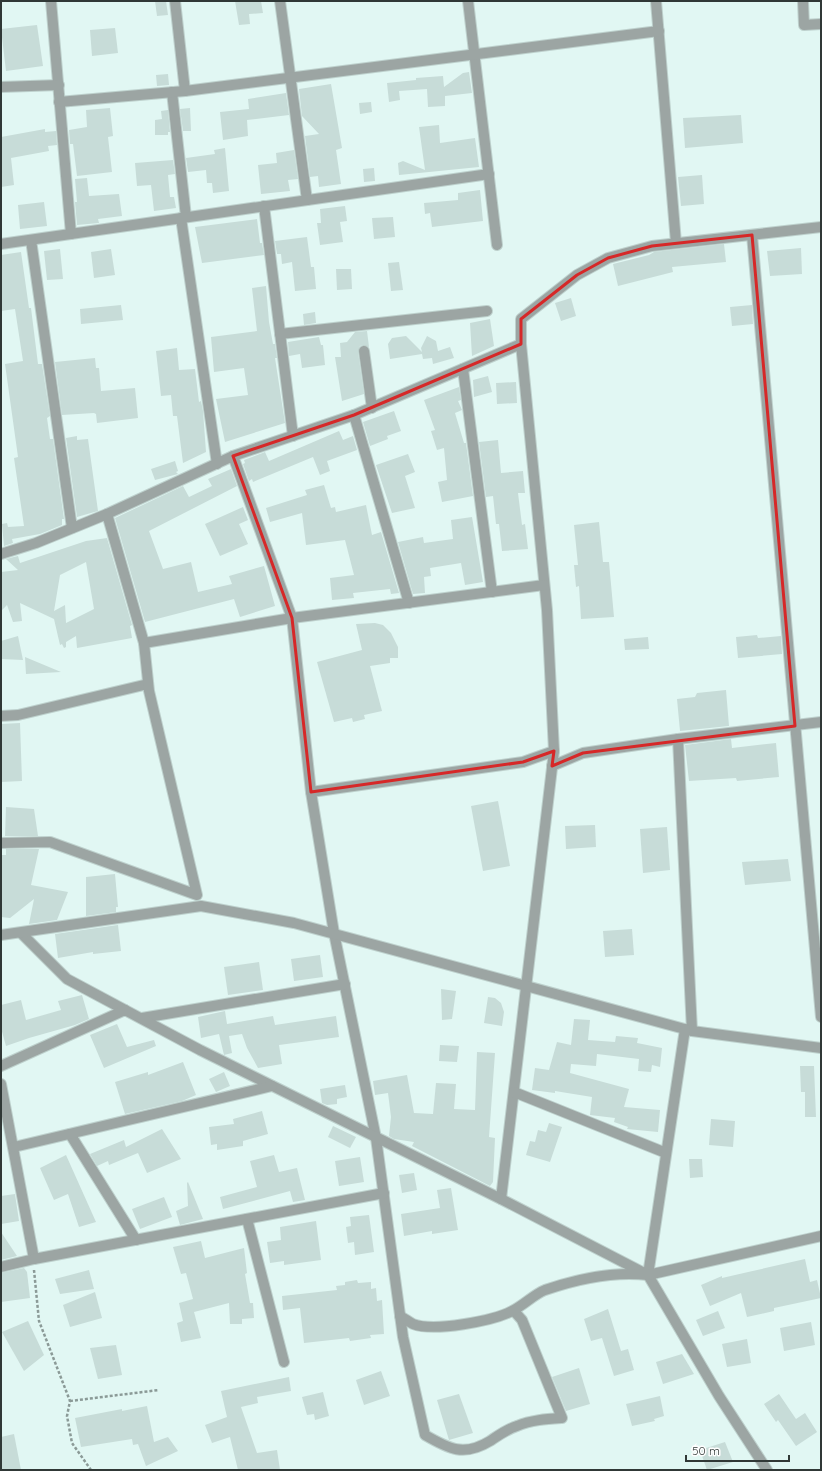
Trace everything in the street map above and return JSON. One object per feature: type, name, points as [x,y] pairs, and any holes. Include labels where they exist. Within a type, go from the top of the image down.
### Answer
[{"type":"street","points":[[51,1],[71,234]]},
{"type":"street","points":[[175,1],[185,91]]},
{"type":"street","points":[[280,1],[307,200]]},
{"type":"street","points":[[468,1],[476,54],[497,245]]},
{"type":"street","points":[[656,1],[676,244]]},
{"type":"street","points":[[803,1],[804,25],[821,24]]},
{"type":"street","points":[[59,102],[185,91],[659,31]]},
{"type":"street","points":[[1,87],[59,85]]},
{"type":"street","points":[[172,92],[184,218],[217,464]]},
{"type":"street","points":[[1,244],[489,174]]},
{"type":"street","points":[[264,206],[293,436]]},
{"type":"street","points":[[501,1200],[554,751],[544,585],[521,344],[521,319],[577,275],[608,258],[652,246],[821,227]]},
{"type":"street","points":[[752,235],[821,1017]]},
{"type":"street","points":[[31,240],[72,528]]},
{"type":"street","points":[[280,334],[487,311]]},
{"type":"street","points":[[1,554],[36,543],[107,514],[234,456],[372,408],[521,344]]},
{"type":"street","points":[[364,352],[372,408]]},
{"type":"street","points":[[463,369],[492,592]]},
{"type":"street","points":[[354,415],[409,603]]},
{"type":"street","points":[[234,456],[292,618],[311,792],[334,933],[376,1138],[403,1337],[425,1435],[448,1448],[461,1451],[486,1443],[505,1431],[517,1426],[562,1418],[522,1320],[514,1310]]},
{"type":"street","points":[[107,514],[144,644],[148,684],[197,895],[201,906]]},
{"type":"street","points":[[144,644],[292,618],[544,585]]},
{"type":"street","points":[[1,716],[18,715],[148,684]]},
{"type":"street","points":[[552,766],[583,753],[821,722]]},
{"type":"street","points":[[648,1275],[666,1153],[688,1030],[678,740]]},
{"type":"street","points":[[311,792],[523,762],[554,751]]},
{"type":"street","points":[[1,843],[50,842],[197,895]]},
{"type":"street","points":[[1,935],[201,906],[294,923],[334,933],[526,987],[688,1030],[821,1048]]},
{"type":"street","points":[[21,933],[67,979],[272,1086],[648,1275],[718,1396],[767,1470]]},
{"type":"street","points":[[142,1018],[345,984]]},
{"type":"street","points":[[1,1066],[125,1010]]},
{"type":"street","points":[[1,1084],[34,1259]]},
{"type":"street","points":[[14,1147],[272,1086]]},
{"type":"street","points":[[514,1092],[666,1153]]},
{"type":"street","points":[[70,1134],[136,1240]]},
{"type":"street","points":[[1,1266],[384,1193]]},
{"type":"street","points":[[247,1219],[284,1362]]},
{"type":"street","points":[[400,1316],[413,1324],[428,1327],[460,1325],[492,1318],[514,1310],[544,1291],[556,1287],[615,1274],[628,1273],[648,1275],[821,1236]]},
{"type":"path","points":[[34,1259],[39,1321],[70,1401],[67,1416],[72,1443],[91,1470]]},
{"type":"path","points":[[70,1401],[159,1390]]},
{"type":"highlighted area","points":[[752,235],[795,726],[583,753],[552,766],[554,751],[523,762],[311,792],[292,618],[233,456],[354,415],[521,344],[521,319],[577,275],[608,258],[652,246]]},
{"type":"building","points":[[155,1],[166,1],[168,15],[157,16]]},
{"type":"building","points":[[235,1],[261,1],[263,13],[249,14],[250,24],[239,25]]},
{"type":"building","points":[[37,25],[43,66],[6,71],[1,29]]},
{"type":"building","points":[[115,28],[118,53],[92,56],[90,30]]},
{"type":"building","points":[[469,72],[472,93],[445,96],[445,106],[428,107],[427,89],[399,91],[400,100],[389,102],[387,83],[416,80],[416,78],[443,76],[444,87],[463,73]]},
{"type":"building","points":[[168,74],[169,85],[157,86],[156,75]]},
{"type":"building","points":[[331,84],[342,148],[336,150],[341,184],[319,187],[318,176],[310,177],[305,136],[319,134],[302,116],[299,89]]},
{"type":"building","points":[[286,93],[289,115],[247,120],[248,136],[223,140],[220,112],[249,109],[248,99]]},
{"type":"building","points":[[371,102],[372,112],[360,114],[359,103]]},
{"type":"building","points":[[110,108],[113,136],[108,137],[112,172],[77,176],[73,144],[70,144],[69,130],[87,127],[86,110]]},
{"type":"building","points":[[190,108],[191,131],[183,131],[180,109]]},
{"type":"building","points":[[168,110],[170,132],[168,132],[168,135],[155,135],[155,120],[162,119],[161,111]]},
{"type":"building","points":[[741,115],[743,143],[685,148],[683,118]]},
{"type":"building","points":[[439,125],[440,143],[475,138],[479,167],[399,175],[398,163],[403,161],[425,170],[419,127]]},
{"type":"building","points":[[45,129],[45,132],[56,131],[57,145],[48,146],[49,151],[11,158],[14,185],[1,187],[1,137]]},
{"type":"building","points":[[225,148],[229,191],[213,193],[212,183],[207,183],[206,170],[188,172],[186,158],[215,154],[214,150]]},
{"type":"building","points":[[294,150],[298,179],[288,180],[290,191],[261,194],[258,165],[277,163],[276,153]]},
{"type":"building","points":[[173,160],[175,174],[168,175],[170,197],[174,197],[176,208],[154,211],[151,185],[137,186],[135,163]]},
{"type":"building","points":[[374,168],[375,181],[364,182],[363,169]]},
{"type":"building","points":[[702,175],[704,204],[681,206],[678,177]]},
{"type":"building","points":[[87,178],[89,196],[119,194],[122,216],[98,219],[99,223],[77,225],[75,179]]},
{"type":"building","points":[[480,190],[483,221],[432,227],[430,213],[425,214],[424,203],[458,200],[458,193]]},
{"type":"building","points":[[44,202],[47,226],[20,229],[18,205]]},
{"type":"building","points":[[345,206],[347,221],[340,222],[343,242],[320,245],[317,223],[321,223],[320,209]]},
{"type":"building","points":[[393,217],[395,237],[374,239],[372,218]]},
{"type":"building","points":[[257,219],[260,243],[262,243],[264,255],[202,263],[195,227]]},
{"type":"building","points":[[307,237],[311,267],[314,267],[316,289],[295,291],[292,262],[282,264],[281,254],[277,254],[275,241]]},
{"type":"building","points":[[724,244],[726,262],[672,267],[673,272],[618,286],[613,264],[649,255],[654,252]]},
{"type":"building","points":[[801,248],[802,274],[770,276],[767,251]]},
{"type":"building","points":[[60,249],[63,279],[47,280],[44,251]]},
{"type":"building","points":[[111,249],[115,275],[94,278],[91,252]]},
{"type":"building","points":[[21,252],[29,308],[31,308],[38,364],[42,364],[50,416],[47,418],[50,439],[53,439],[64,519],[62,519],[62,525],[40,534],[12,539],[13,543],[4,546],[2,524],[7,523],[8,527],[24,526],[14,458],[18,457],[5,364],[23,361],[15,309],[1,311],[1,255]]},
{"type":"building","points":[[399,262],[403,290],[391,291],[388,263]]},
{"type":"building","points":[[336,269],[351,269],[352,289],[337,290]]},
{"type":"building","points":[[266,286],[269,322],[273,344],[275,344],[277,358],[275,358],[285,423],[225,442],[216,399],[248,395],[244,368],[214,372],[211,337],[257,331],[252,288]]},
{"type":"building","points":[[571,298],[576,316],[561,321],[555,303]]},
{"type":"building","points":[[121,305],[123,320],[81,324],[80,309]]},
{"type":"building","points":[[752,305],[753,324],[732,326],[730,307]]},
{"type":"building","points":[[315,312],[316,323],[304,325],[303,314]]},
{"type":"building","points":[[490,319],[494,346],[472,356],[470,323]]},
{"type":"building","points":[[367,331],[369,347],[363,345],[360,346],[358,352],[364,394],[342,401],[335,357],[341,357],[340,343],[347,342],[355,332]]},
{"type":"building","points":[[406,336],[422,352],[421,348],[427,336],[436,341],[438,351],[450,347],[454,358],[433,364],[432,358],[423,359],[422,354],[390,359],[388,344],[392,338]]},
{"type":"building","points":[[319,337],[321,345],[323,345],[325,365],[302,368],[300,354],[289,356],[288,342]]},
{"type":"building","points":[[177,348],[179,370],[195,369],[199,402],[201,401],[203,411],[206,452],[183,463],[177,416],[173,416],[171,395],[161,396],[156,351]]},
{"type":"building","points":[[95,358],[96,368],[99,368],[101,391],[135,388],[138,418],[97,423],[96,414],[94,413],[62,415],[55,362]]},
{"type":"building","points":[[488,376],[492,392],[474,397],[473,380]]},
{"type":"building","points":[[516,382],[517,403],[497,404],[496,383]]},
{"type":"building","points":[[459,387],[461,400],[458,401],[462,410],[455,413],[464,443],[466,443],[473,496],[442,502],[438,482],[447,480],[444,448],[437,450],[431,431],[435,430],[424,400]]},
{"type":"building","points":[[394,411],[401,431],[387,436],[388,439],[370,446],[363,422]]},
{"type":"building","points":[[339,431],[343,440],[353,436],[357,450],[327,461],[330,471],[320,475],[313,457],[253,482],[252,479],[249,481],[243,464],[245,463],[244,460],[265,452],[269,461]]},
{"type":"building","points":[[77,436],[77,440],[88,439],[98,511],[77,517],[66,438]]},
{"type":"building","points":[[498,440],[501,473],[523,471],[525,493],[518,493],[522,525],[525,524],[528,549],[502,551],[499,524],[496,524],[493,496],[486,497],[479,442]]},
{"type":"building","points":[[408,454],[415,472],[405,476],[415,508],[392,513],[376,465]]},
{"type":"building","points":[[175,461],[178,471],[176,472],[178,474],[155,480],[151,469]]},
{"type":"building","points":[[231,469],[237,486],[149,531],[163,569],[191,562],[198,592],[232,584],[229,576],[264,566],[275,606],[240,617],[234,599],[145,622],[115,518],[183,486],[189,497],[212,486],[208,479]]},
{"type":"building","points":[[324,485],[331,508],[335,507],[336,512],[366,505],[372,535],[381,532],[399,593],[391,594],[390,589],[353,593],[354,598],[332,600],[330,578],[354,575],[345,540],[306,545],[302,513],[270,522],[266,508],[307,495],[305,490]]},
{"type":"building","points":[[243,507],[248,520],[239,524],[248,544],[220,556],[205,524]]},
{"type":"building","points":[[472,517],[483,582],[465,585],[461,563],[430,568],[431,576],[424,577],[425,593],[413,594],[398,542],[423,537],[424,543],[453,539],[451,520]]},
{"type":"building","points":[[599,522],[603,562],[609,562],[614,617],[581,619],[579,586],[576,587],[574,565],[578,565],[574,525]]},
{"type":"building","points":[[107,538],[132,625],[130,626],[132,638],[77,648],[76,636],[66,642],[66,647],[64,648],[62,644],[60,645],[54,619],[20,603],[22,621],[13,622],[7,605],[1,611],[1,572],[18,570],[6,559],[18,556],[20,563],[86,541]],"holes":[[[86,562],[94,609],[66,623],[65,605],[54,611],[60,575]]]},
{"type":"building","points":[[375,623],[383,625],[391,633],[398,647],[398,658],[390,658],[390,663],[370,666],[382,711],[364,715],[365,719],[353,722],[352,718],[334,722],[317,662],[362,650],[356,624]]},
{"type":"building","points":[[757,635],[758,638],[781,636],[782,654],[738,658],[736,637]]},
{"type":"building","points":[[18,636],[23,660],[1,659],[1,641]]},
{"type":"building","points":[[648,637],[649,649],[625,650],[624,639]]},
{"type":"building","points":[[25,657],[61,672],[26,674]]},
{"type":"building","points":[[726,690],[729,726],[680,731],[677,699],[695,697],[697,693]]},
{"type":"building","points":[[20,723],[22,781],[1,782],[1,724]]},
{"type":"building","points":[[731,739],[732,748],[776,743],[779,777],[737,781],[736,778],[689,781],[685,745]]},
{"type":"building","points":[[498,801],[510,866],[483,871],[471,806]]},
{"type":"building","points":[[6,807],[34,809],[38,836],[5,836]]},
{"type":"building","points":[[595,825],[596,847],[566,849],[565,826]]},
{"type":"building","points":[[667,827],[670,870],[643,873],[640,829]]},
{"type":"building","points":[[6,849],[39,849],[31,885],[68,892],[57,920],[29,924],[34,899],[10,918],[1,917],[1,855],[6,855]]},
{"type":"building","points":[[788,859],[791,881],[745,885],[742,862]]},
{"type":"building","points":[[115,874],[118,907],[116,907],[116,912],[86,916],[86,877]]},
{"type":"building","points":[[118,925],[121,951],[93,954],[93,952],[58,958],[55,934]]},
{"type":"building","points":[[632,929],[634,955],[605,957],[603,931]]},
{"type":"building","points":[[320,955],[323,977],[294,981],[291,959]]},
{"type":"building","points":[[259,962],[263,990],[228,995],[224,967]]},
{"type":"building","points":[[441,989],[456,991],[452,1019],[442,1020]]},
{"type":"building","points":[[82,995],[89,1019],[75,1025],[6,1046],[1,1028],[1,1005],[21,1000],[26,1020],[61,1010],[58,1001]]},
{"type":"building","points":[[488,997],[495,998],[501,1003],[504,1012],[502,1026],[484,1023]]},
{"type":"building","points":[[225,1011],[227,1024],[273,1016],[275,1025],[336,1016],[339,1037],[279,1045],[282,1064],[258,1068],[247,1048],[242,1034],[229,1036],[232,1053],[224,1055],[219,1034],[201,1038],[198,1017]]},
{"type":"building","points":[[574,1019],[590,1020],[588,1040],[615,1042],[616,1036],[638,1038],[637,1043],[662,1048],[660,1067],[652,1065],[651,1072],[638,1071],[639,1059],[597,1054],[596,1066],[571,1064],[570,1073],[629,1089],[624,1107],[660,1110],[658,1132],[627,1129],[628,1127],[614,1122],[615,1118],[590,1115],[592,1097],[555,1091],[555,1093],[532,1090],[535,1068],[549,1070],[557,1042],[571,1045]]},
{"type":"building","points":[[117,1024],[127,1047],[154,1040],[156,1046],[104,1068],[90,1035]]},
{"type":"building","points":[[440,1045],[459,1046],[457,1062],[439,1061]]},
{"type":"building","points":[[477,1052],[495,1053],[489,1137],[495,1138],[493,1182],[490,1186],[412,1146],[414,1142],[394,1139],[389,1136],[391,1117],[388,1093],[375,1095],[373,1081],[407,1075],[414,1113],[433,1114],[436,1083],[456,1084],[454,1109],[475,1110]]},
{"type":"building","points":[[183,1062],[196,1095],[182,1101],[125,1114],[115,1082],[148,1072],[148,1075]]},
{"type":"building","points":[[800,1066],[814,1066],[816,1117],[805,1117],[805,1092],[801,1092]]},
{"type":"building","points":[[224,1072],[230,1086],[216,1092],[209,1079]]},
{"type":"building","points":[[345,1085],[347,1097],[337,1099],[337,1104],[327,1105],[322,1103],[320,1089]]},
{"type":"building","points":[[262,1111],[268,1134],[243,1141],[243,1146],[217,1150],[217,1144],[211,1145],[209,1127],[234,1124],[233,1119]]},
{"type":"building","points":[[711,1119],[735,1121],[733,1147],[709,1145]]},
{"type":"building","points":[[549,1123],[562,1127],[550,1162],[526,1155],[530,1141],[535,1142],[538,1130],[546,1132]]},
{"type":"building","points":[[333,1126],[356,1137],[350,1148],[328,1137]]},
{"type":"building","points":[[162,1129],[181,1159],[147,1173],[138,1153],[109,1165],[108,1161],[97,1166],[90,1154],[124,1140],[126,1147]]},
{"type":"building","points":[[66,1155],[96,1222],[79,1227],[68,1194],[54,1200],[40,1168]]},
{"type":"building","points":[[274,1155],[279,1172],[297,1168],[305,1200],[293,1202],[290,1191],[223,1209],[220,1197],[257,1187],[250,1161]]},
{"type":"building","points":[[360,1157],[364,1182],[339,1186],[335,1161]]},
{"type":"building","points":[[689,1159],[702,1159],[703,1177],[690,1178]]},
{"type":"building","points":[[414,1173],[417,1190],[402,1193],[399,1175]]},
{"type":"building","points":[[188,1182],[203,1219],[180,1225],[176,1211],[188,1206]]},
{"type":"building","points":[[451,1188],[458,1230],[432,1234],[432,1231],[404,1236],[401,1214],[440,1208],[437,1190]]},
{"type":"building","points":[[15,1194],[19,1221],[1,1224],[1,1196]]},
{"type":"building","points":[[164,1197],[172,1217],[140,1229],[132,1209]]},
{"type":"building","points":[[369,1215],[374,1252],[355,1255],[354,1242],[348,1243],[346,1227],[351,1226],[350,1217]]},
{"type":"building","points":[[316,1221],[321,1260],[284,1265],[284,1261],[270,1263],[267,1242],[281,1240],[280,1227]]},
{"type":"building","points":[[1,1232],[17,1256],[1,1260]]},
{"type":"building","points":[[201,1241],[205,1258],[244,1248],[247,1273],[245,1274],[250,1303],[253,1303],[254,1318],[242,1319],[242,1324],[230,1324],[229,1303],[194,1312],[201,1338],[181,1342],[177,1323],[183,1321],[179,1303],[193,1299],[186,1273],[181,1274],[173,1247]]},
{"type":"building","points":[[805,1259],[810,1282],[817,1280],[821,1298],[774,1308],[774,1311],[747,1317],[741,1293],[710,1306],[701,1285],[722,1276],[722,1278]]},
{"type":"building","points":[[24,1268],[27,1272],[30,1298],[1,1302],[1,1273]]},
{"type":"building","points":[[89,1270],[94,1289],[60,1294],[55,1279]]},
{"type":"building","points":[[357,1280],[358,1283],[371,1282],[371,1289],[376,1288],[377,1301],[382,1300],[384,1334],[370,1335],[371,1338],[350,1341],[349,1338],[304,1343],[300,1308],[283,1310],[282,1296],[337,1290],[336,1286],[345,1285],[345,1282]]},
{"type":"building","points":[[95,1292],[102,1318],[70,1327],[63,1305]]},
{"type":"building","points":[[608,1309],[621,1351],[628,1349],[634,1370],[614,1376],[602,1338],[591,1341],[584,1319]]},
{"type":"building","points":[[718,1311],[725,1328],[703,1336],[696,1320]]},
{"type":"building","points":[[28,1321],[44,1355],[24,1371],[2,1332]]},
{"type":"building","points":[[811,1322],[815,1345],[784,1351],[780,1328]]},
{"type":"building","points":[[747,1339],[751,1363],[727,1367],[722,1344]]},
{"type":"building","points":[[116,1345],[122,1375],[98,1379],[90,1348]]},
{"type":"building","points":[[682,1354],[694,1374],[663,1384],[656,1362]]},
{"type":"building","points":[[579,1368],[590,1404],[566,1411],[552,1377]]},
{"type":"building","points":[[381,1371],[390,1396],[364,1405],[356,1380]]},
{"type":"building","points":[[289,1377],[291,1391],[257,1397],[258,1403],[241,1407],[257,1453],[277,1450],[280,1470],[238,1470],[230,1437],[212,1443],[205,1425],[227,1417],[221,1391]]},
{"type":"building","points":[[323,1392],[329,1416],[315,1420],[314,1414],[307,1415],[302,1397]]},
{"type":"building","points":[[459,1394],[473,1433],[449,1440],[437,1400]]},
{"type":"building","points":[[779,1394],[796,1419],[805,1413],[817,1432],[796,1446],[778,1420],[776,1422],[764,1404]]},
{"type":"building","points":[[660,1396],[664,1416],[654,1419],[655,1421],[632,1426],[626,1404]]},
{"type":"building","points":[[147,1406],[154,1442],[168,1437],[178,1451],[146,1466],[138,1444],[133,1445],[132,1439],[81,1447],[75,1418]]},
{"type":"building","points":[[14,1434],[21,1470],[1,1470],[1,1437]]},
{"type":"building","points":[[725,1442],[733,1462],[707,1470],[700,1450]]}]
